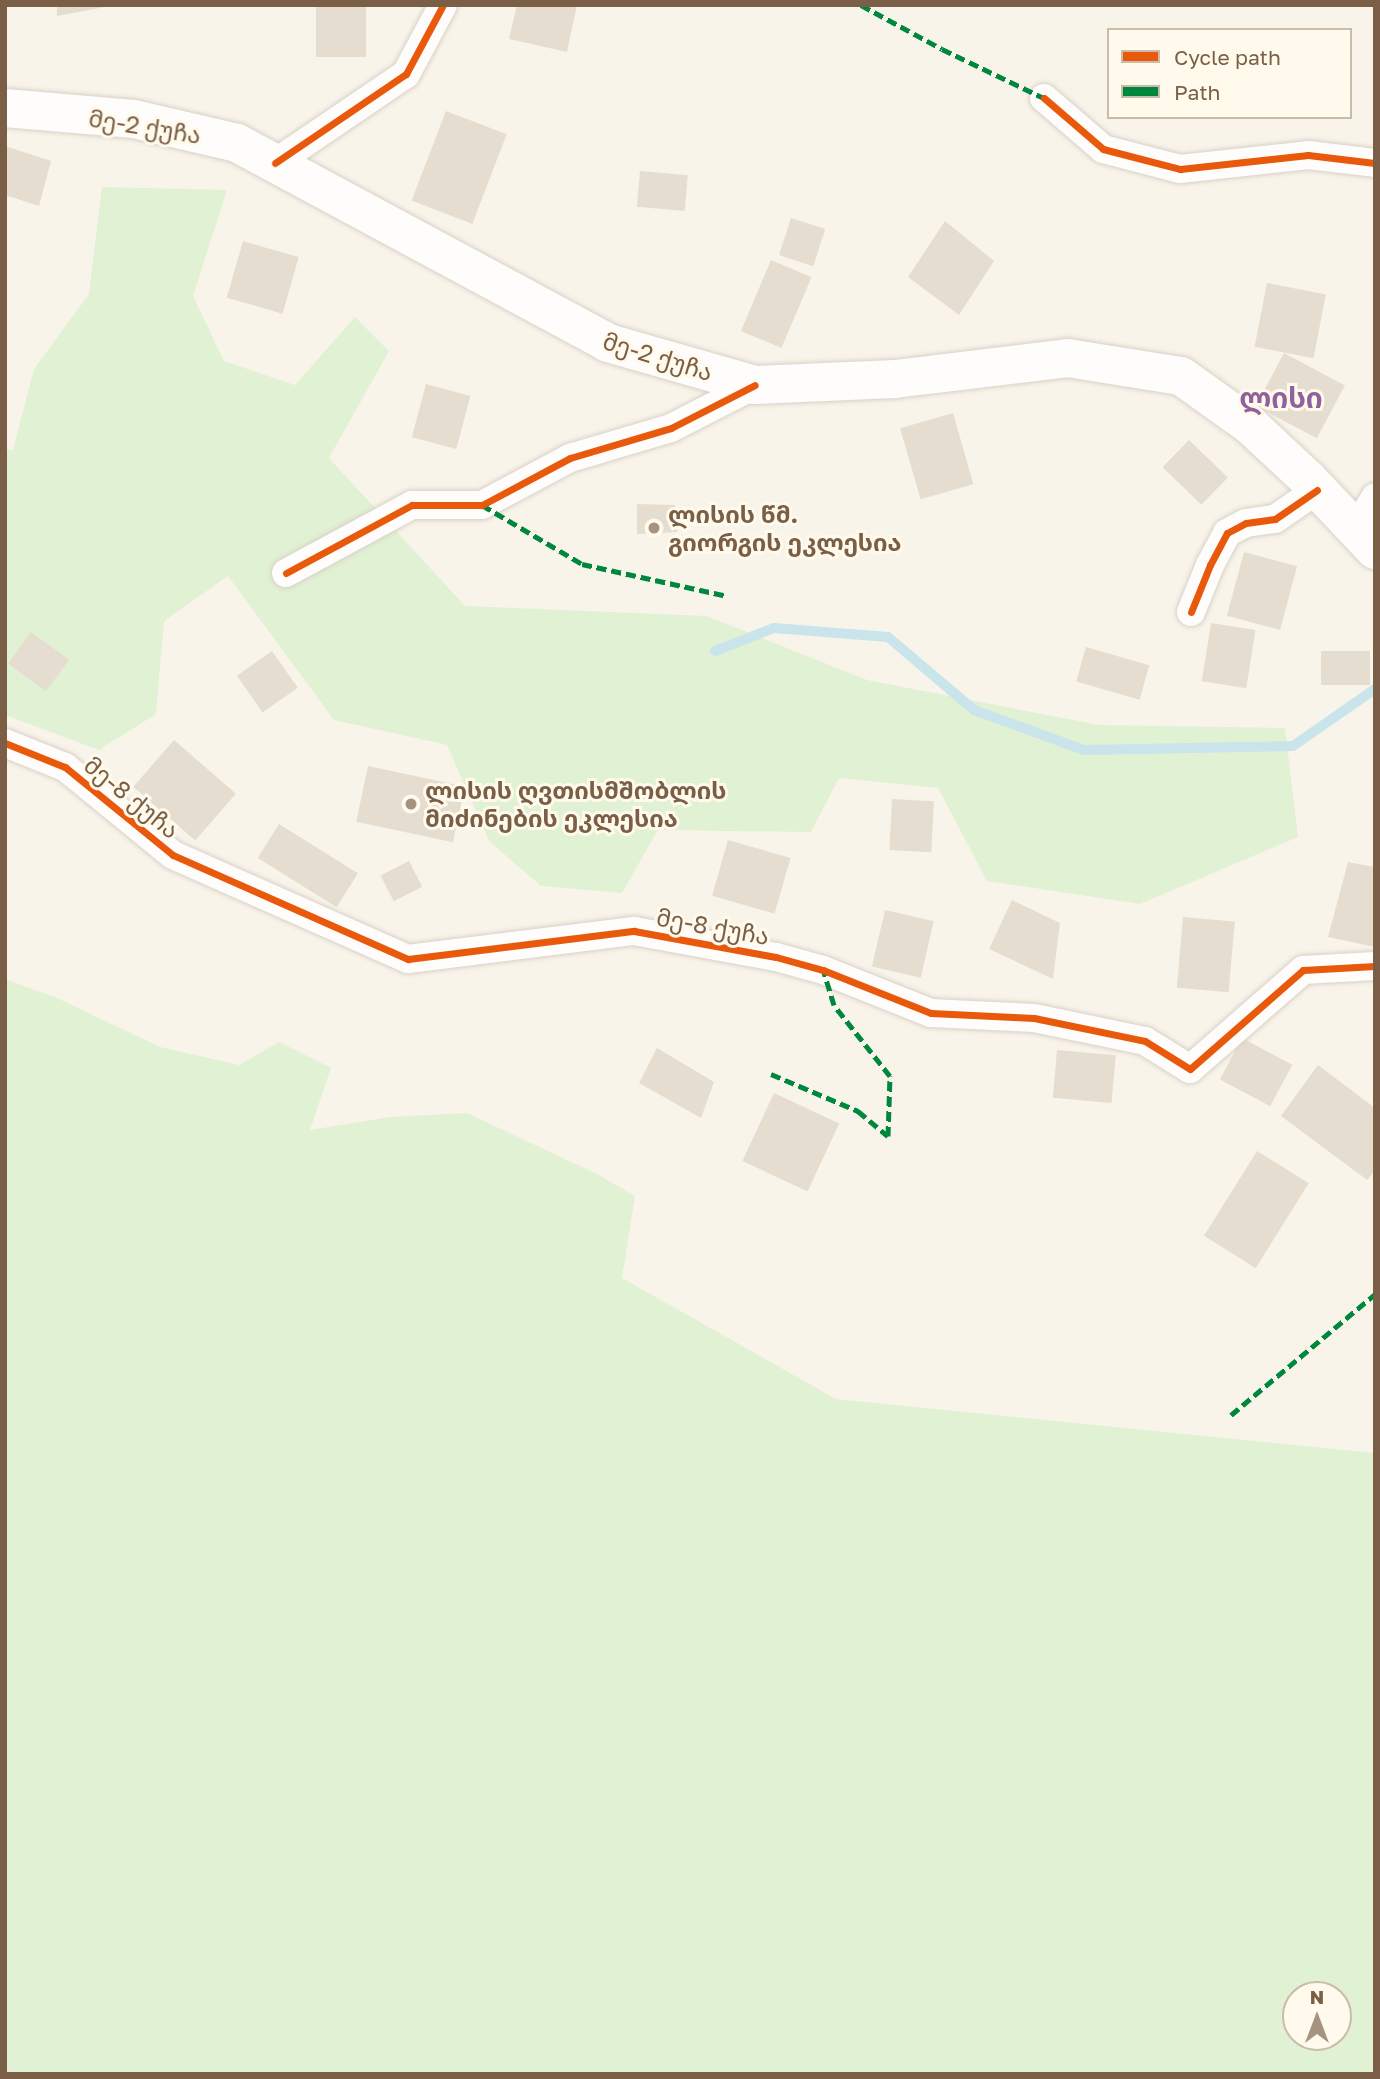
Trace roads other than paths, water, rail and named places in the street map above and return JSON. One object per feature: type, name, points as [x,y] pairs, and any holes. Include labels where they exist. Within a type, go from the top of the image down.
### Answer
[{"type":"main road","name":"მე-2 ქუჩა","points":[[5,108],[134,119],[237,143],[608,344],[755,385],[895,379],[1068,358],[1181,376],[1251,426],[1317,490],[1369,525]]},
{"type":"street","points":[[275,163],[407,74],[443,5]]},
{"type":"street","points":[[1044,98],[1103,149],[1180,169],[1308,155],[1375,163]]},
{"type":"street","points":[[286,573],[412,505],[482,505],[570,458],[671,428],[755,385]]},
{"type":"street","points":[[1191,612],[1210,565],[1227,533],[1246,523],[1275,519],[1317,490]]},
{"type":"street","name":"მე-8 ქუჩა","points":[[5,743],[65,767],[173,855],[408,959],[634,931],[822,970],[931,1013],[1034,1018],[1144,1041],[1190,1069],[1303,970],[1375,966]]},
{"type":"waterway","points":[[715,651],[774,628],[888,637],[974,710],[1084,750],[1293,746],[1375,689]]},
{"type":"place","name":"ლისის წმ. გიორგის ეკლესია","points":[[654,528]]},
{"type":"place","name":"ლისის ღვთისმშობლის მიძინების ეკლესია","points":[[411,804]]},
{"type":"district","name":"ლისი","points":[[1281,398]]}]
